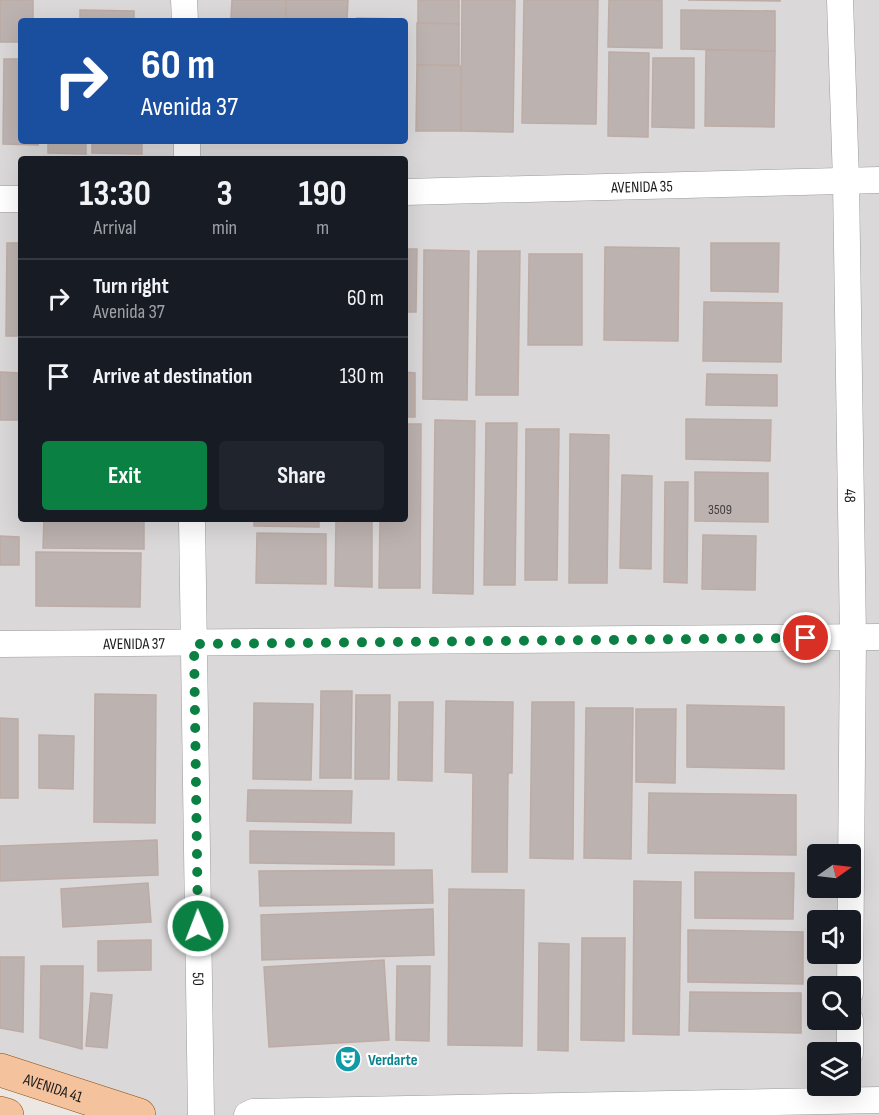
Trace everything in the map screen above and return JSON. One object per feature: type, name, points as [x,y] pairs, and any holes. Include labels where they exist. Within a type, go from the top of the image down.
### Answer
[{"type":"main road","name":"AVENIDA 41","points":[[0,1070],[139,1115]]},
{"type":"main road","points":[[0,1113],[7,1115]]},
{"type":"street","points":[[184,0],[185,18]]},
{"type":"street","name":"48","points":[[840,0],[846,181],[853,637],[850,976]]},
{"type":"street","name":"AVENIDA 35","points":[[408,192],[879,180]]},
{"type":"street","points":[[0,199],[18,199]]},
{"type":"street","name":"50","points":[[192,522],[201,1115]]},
{"type":"street","name":"AVENIDA 37","points":[[0,644],[879,637]]},
{"type":"street","points":[[247,1115],[254,1112],[879,1100]]},
{"type":"shaded area","points":[[0,0],[879,0],[879,1115],[139,1115],[0,1070]]},
{"type":"building","points":[[0,0],[33,0],[33,18],[18,18],[18,42],[0,42]]},
{"type":"building","points":[[232,0],[286,0],[286,18],[231,18]]},
{"type":"building","points":[[286,0],[348,0],[347,18],[286,18]]},
{"type":"building","points":[[418,0],[459,0],[459,24],[418,23]]},
{"type":"building","points":[[462,0],[515,0],[513,132],[461,131]]},
{"type":"building","points":[[524,0],[598,0],[596,124],[522,123]]},
{"type":"building","points":[[609,0],[662,0],[662,48],[608,47]]},
{"type":"building","points":[[688,0],[780,0],[780,1]]},
{"type":"building","points":[[80,10],[134,11],[134,18],[80,18]]},
{"type":"building","points":[[681,10],[775,11],[775,51],[681,49]]},
{"type":"building","points":[[417,23],[459,24],[459,65],[417,65]]},
{"type":"building","points":[[706,50],[775,51],[774,127],[705,126]]},
{"type":"building","points":[[609,52],[649,53],[648,137],[608,136]]},
{"type":"building","points":[[653,58],[694,58],[694,128],[652,127]]},
{"type":"building","points":[[4,59],[18,59],[18,144],[38,145],[3,144]]},
{"type":"building","points":[[417,65],[461,66],[461,131],[416,131]]},
{"type":"building","points":[[48,144],[86,144],[86,154],[48,153]]},
{"type":"building","points":[[92,144],[142,144],[142,154],[92,153]]},
{"type":"building","points":[[7,243],[18,243],[18,336],[6,336]]},
{"type":"building","points":[[711,243],[779,243],[778,292],[711,291]]},
{"type":"building","points":[[605,247],[679,248],[678,341],[604,340]]},
{"type":"building","points":[[408,249],[417,249],[416,312],[408,312]]},
{"type":"building","points":[[424,250],[469,251],[467,400],[423,399]]},
{"type":"building","points":[[478,251],[520,251],[518,395],[476,395]]},
{"type":"building","points":[[529,254],[582,254],[582,345],[528,345]]},
{"type":"building","points":[[704,302],[782,303],[781,362],[703,361]]},
{"type":"building","points":[[0,372],[18,373],[18,420],[0,420]]},
{"type":"building","points":[[408,372],[415,373],[415,417],[408,417]]},
{"type":"building","points":[[707,374],[777,375],[777,406],[706,405]]},
{"type":"building","points":[[686,419],[771,420],[770,461],[686,459]]},
{"type":"building","points":[[435,420],[475,421],[473,594],[433,593]]},
{"type":"building","points":[[486,423],[517,423],[515,585],[484,585]]},
{"type":"building","points":[[408,424],[421,424],[420,588],[379,588],[380,522],[408,522]]},
{"type":"building","points":[[526,429],[559,429],[557,580],[525,580]]},
{"type":"building","points":[[570,434],[609,435],[607,583],[569,583]]},
{"type":"building","points":[[695,472],[768,473],[768,522],[695,521]]},
{"type":"building","points":[[622,475],[652,476],[651,569],[620,568]]},
{"type":"building","points":[[665,482],[688,482],[687,583],[664,582]]},
{"type":"building","points":[[44,522],[144,522],[144,549],[43,548]]},
{"type":"building","points":[[254,522],[319,522],[319,527],[254,526]]},
{"type":"building","points":[[336,522],[372,522],[372,587],[335,586]]},
{"type":"building","points":[[257,533],[326,534],[326,584],[256,583]]},
{"type":"building","points":[[703,535],[756,536],[755,590],[702,589]]},
{"type":"building","points":[[0,536],[19,537],[19,565],[0,565]]},
{"type":"building","points":[[36,552],[141,553],[140,607],[36,606]]},
{"type":"building","points":[[321,691],[352,691],[351,778],[320,778]]},
{"type":"building","points":[[95,694],[156,695],[155,823],[94,822]]},
{"type":"building","points":[[356,695],[390,695],[389,779],[355,779]]},
{"type":"building","points":[[446,701],[513,702],[512,773],[508,773],[507,872],[472,872],[473,773],[445,772]]},
{"type":"building","points":[[399,702],[433,702],[432,781],[398,780]]},
{"type":"building","points":[[532,702],[574,702],[573,859],[530,858]]},
{"type":"building","points":[[254,703],[313,704],[311,780],[253,779]]},
{"type":"building","points":[[687,705],[784,707],[784,769],[687,767]]},
{"type":"building","points":[[586,708],[633,708],[631,859],[584,858]]},
{"type":"building","points":[[636,709],[676,709],[675,783],[636,782]]},
{"type":"building","points":[[0,718],[18,719],[18,798],[0,798]]},
{"type":"building","points":[[39,735],[74,736],[73,789],[39,788]]},
{"type":"building","points":[[248,790],[352,791],[351,823],[247,821]]},
{"type":"building","points":[[649,793],[796,795],[796,855],[648,853]]},
{"type":"building","points":[[250,831],[394,833],[394,865],[250,863]]},
{"type":"building","points":[[157,840],[158,875],[0,881],[0,846]]},
{"type":"building","points":[[432,870],[433,903],[260,906],[259,871]]},
{"type":"building","points":[[695,872],[794,873],[793,919],[695,918]]},
{"type":"building","points":[[634,881],[681,882],[679,1035],[633,1034]]},
{"type":"building","points":[[148,883],[151,922],[63,927],[61,889]]},
{"type":"building","points":[[449,889],[524,890],[522,1046],[448,1045]]},
{"type":"building","points":[[433,909],[434,955],[262,960],[261,915]]},
{"type":"building","points":[[688,930],[803,932],[803,984],[688,982]]},
{"type":"building","points":[[582,938],[625,938],[624,1041],[581,1040]]},
{"type":"building","points":[[151,940],[151,970],[98,971],[98,941]]},
{"type":"building","points":[[539,943],[569,944],[568,1051],[538,1050]]},
{"type":"building","points":[[0,957],[24,957],[23,1032],[0,1028]]},
{"type":"building","points":[[384,960],[389,1040],[269,1047],[264,967]]},
{"type":"building","points":[[41,966],[83,966],[82,1049],[40,1038]]},
{"type":"building","points":[[397,966],[430,966],[429,1041],[396,1040]]},
{"type":"building","points":[[690,992],[801,993],[801,1033],[689,1031]]},
{"type":"building","points":[[91,993],[112,995],[107,1048],[86,1046]]},
{"type":"place","name":"Verdarte","points":[[348,1059]]},
{"type":"route","points":[[198,926],[194,644],[806,638]]}]
